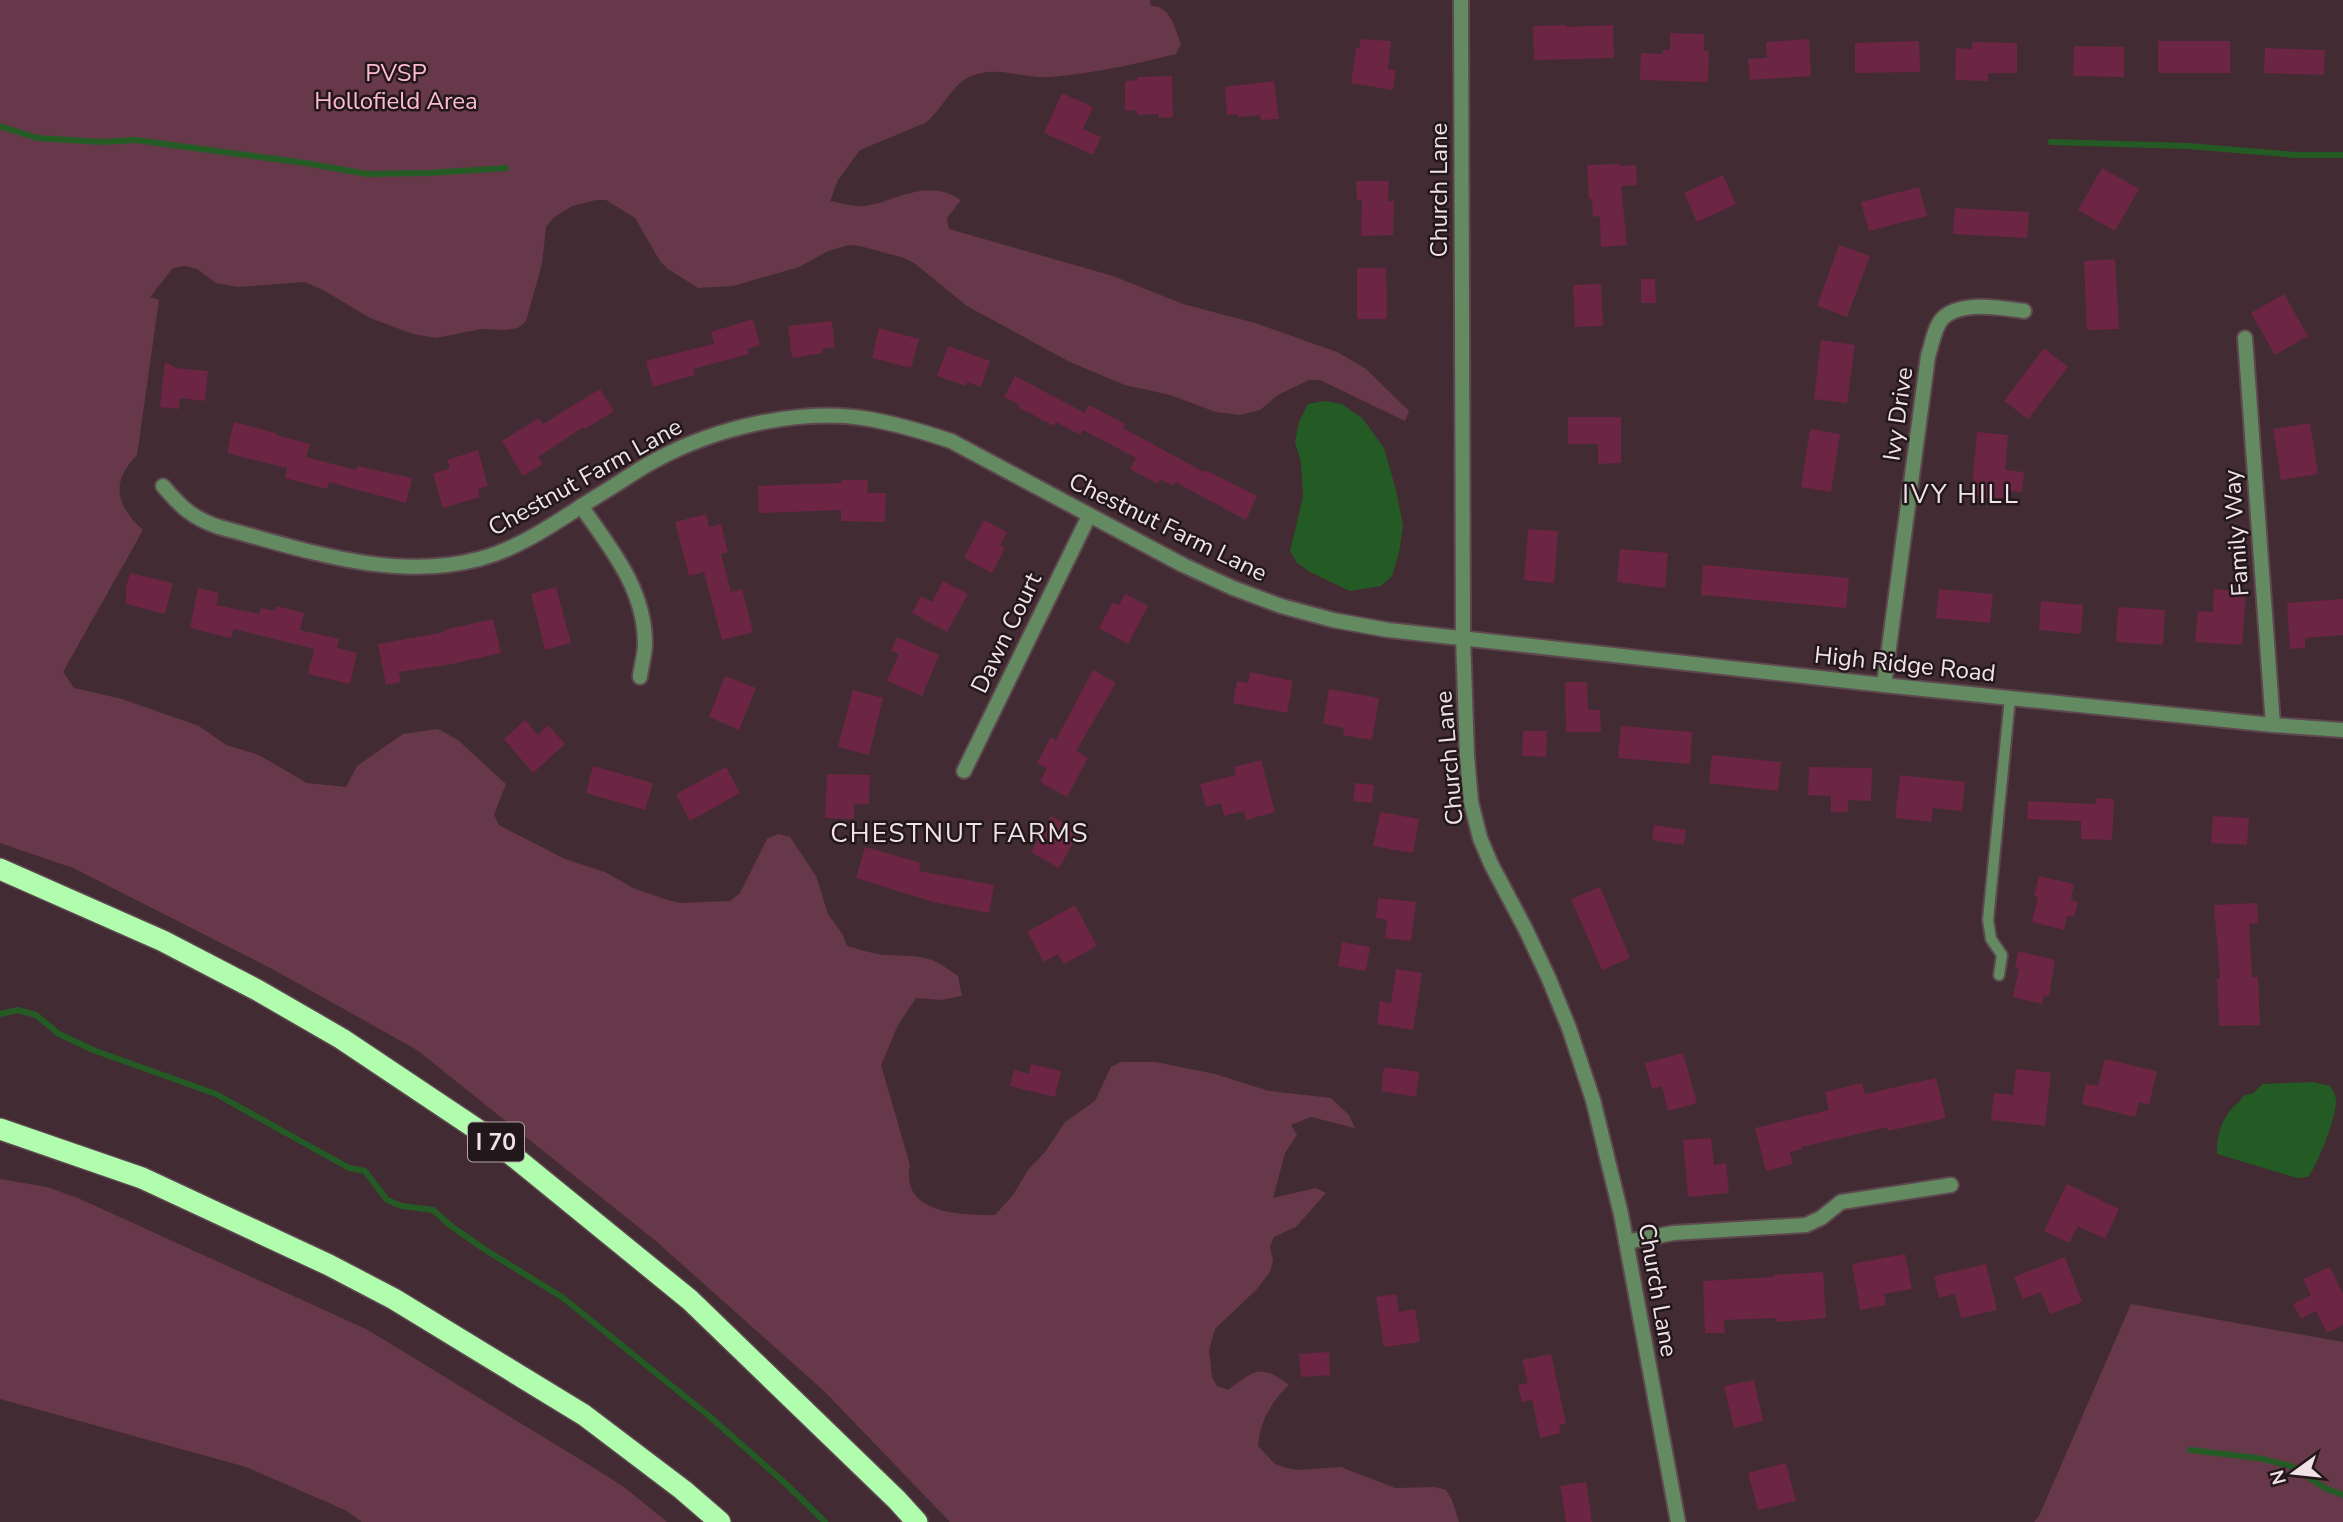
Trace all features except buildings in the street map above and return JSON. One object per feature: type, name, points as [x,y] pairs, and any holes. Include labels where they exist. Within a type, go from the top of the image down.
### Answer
[{"type":"highway","name":"I 70","points":[[0,869],[163,941],[259,990],[342,1039],[496,1142],[690,1300],[857,1461],[916,1522]]},
{"type":"highway","points":[[0,1129],[142,1178],[394,1299],[584,1415],[683,1490],[720,1522]]},
{"type":"street","name":"Church Lane","points":[[1461,0],[1464,637],[1471,802],[1480,838],[1526,930],[1569,1028],[1593,1100],[1626,1241],[1678,1522]]},
{"type":"street","name":"Ivy Drive","points":[[1884,685],[1928,356],[1935,334],[1942,319],[1972,308],[1989,306],[2024,311]]},
{"type":"street","name":"Family Way","points":[[2245,338],[2273,724]]},
{"type":"street","name":"Chestnut Farm Lane","points":[[163,486],[182,508],[201,521],[219,527],[349,561],[414,567],[478,559],[510,548],[538,534],[655,460],[695,442],[776,420],[818,416],[866,419],[910,428],[951,441],[1183,565],[1281,606],[1355,624],[1464,637]]},
{"type":"street","points":[[581,506],[624,569],[637,594],[643,617],[645,646],[640,677]]},
{"type":"street","name":"Dawn Court","points":[[964,771],[1089,516]]},
{"type":"street","name":"High Ridge Road","points":[[1464,637],[1884,685],[2343,730]]},
{"type":"street","points":[[1626,1241],[1673,1233],[1806,1225],[1821,1218],[1841,1202],[1951,1185]]},
{"type":"lane","points":[[1999,975],[2002,956],[1991,939],[1988,919],[2010,698]]},
{"type":"green space","name":"PVSP Hollofield Area","points":[[0,0],[1150,0],[1151,6],[1158,7],[1167,14],[1181,44],[1176,54],[1065,76],[1039,77],[993,72],[966,79],[925,123],[860,150],[838,180],[830,201],[864,206],[924,190],[948,193],[961,200],[947,218],[949,229],[1113,276],[1183,304],[1255,323],[1337,352],[1365,368],[1409,411],[1405,421],[1320,380],[1309,380],[1278,395],[1260,410],[1240,415],[1216,412],[1170,395],[1125,385],[1070,362],[967,306],[914,263],[860,246],[849,245],[828,251],[799,267],[733,286],[698,288],[660,261],[635,218],[606,200],[572,206],[553,218],[546,227],[542,264],[526,321],[518,328],[481,329],[436,338],[413,334],[370,318],[305,282],[238,287],[216,283],[197,269],[185,266],[173,268],[150,297],[159,300],[137,455],[128,465],[120,484],[122,503],[143,530],[63,672],[74,688],[122,699],[199,726],[226,745],[259,755],[307,783],[346,787],[357,766],[403,734],[438,729],[458,740],[506,784],[494,815],[499,825],[565,859],[605,872],[633,888],[679,903],[730,901],[740,893],[767,839],[778,834],[790,837],[816,876],[828,914],[843,935],[847,946],[880,954],[916,956],[931,960],[958,976],[962,996],[941,1000],[916,998],[898,1025],[881,1065],[910,1165],[909,1181],[914,1193],[936,1208],[966,1214],[995,1215],[1013,1195],[1028,1170],[1045,1152],[1065,1122],[1095,1101],[1111,1067],[1121,1062],[1156,1062],[1215,1074],[1269,1091],[1331,1098],[1349,1115],[1355,1128],[1311,1117],[1291,1125],[1297,1135],[1285,1153],[1273,1198],[1316,1188],[1326,1193],[1296,1227],[1274,1237],[1270,1247],[1273,1261],[1270,1272],[1257,1289],[1215,1329],[1209,1350],[1212,1377],[1217,1386],[1228,1390],[1258,1372],[1271,1374],[1289,1385],[1268,1413],[1259,1437],[1258,1446],[1275,1464],[1298,1470],[1341,1467],[1395,1488],[1435,1487],[1446,1490],[1459,1522],[950,1522],[824,1391],[657,1242],[417,1050],[274,970],[73,868],[0,843]]},
{"type":"green space","points":[[0,1179],[47,1187],[78,1198],[368,1330],[624,1487],[667,1522],[362,1522],[345,1510],[246,1467],[0,1399]]},
{"type":"green space","points":[[2131,1304],[2343,1342],[2343,1522],[2034,1522],[2039,1516]]},
{"type":"shaded area","points":[[1324,401],[1342,404],[1363,419],[1384,448],[1403,526],[1392,576],[1381,586],[1350,591],[1297,563],[1290,551],[1303,497],[1301,462],[1295,442],[1299,422],[1308,404]]},
{"type":"shaded area","points":[[2313,1082],[2330,1086],[2336,1102],[2326,1141],[2308,1177],[2297,1178],[2217,1154],[2223,1121],[2244,1095],[2252,1094],[2263,1084]]},
{"type":"waterway","points":[[0,126],[37,138],[102,142],[135,140],[367,174],[506,168]]},
{"type":"waterway","points":[[2051,142],[2343,155]]},
{"type":"waterway","points":[[0,1014],[18,1010],[36,1015],[59,1034],[93,1050],[216,1094],[349,1168],[365,1171],[387,1200],[402,1206],[433,1210],[487,1251],[562,1297],[709,1416],[825,1522]]},
{"type":"waterway","points":[[2190,1450],[2258,1458],[2291,1466],[2325,1488],[2343,1495]]},
{"type":"district","name":"IVY HILL","points":[[1961,494]]},
{"type":"district","name":"CHESTNUT FARMS","points":[[960,833]]}]
